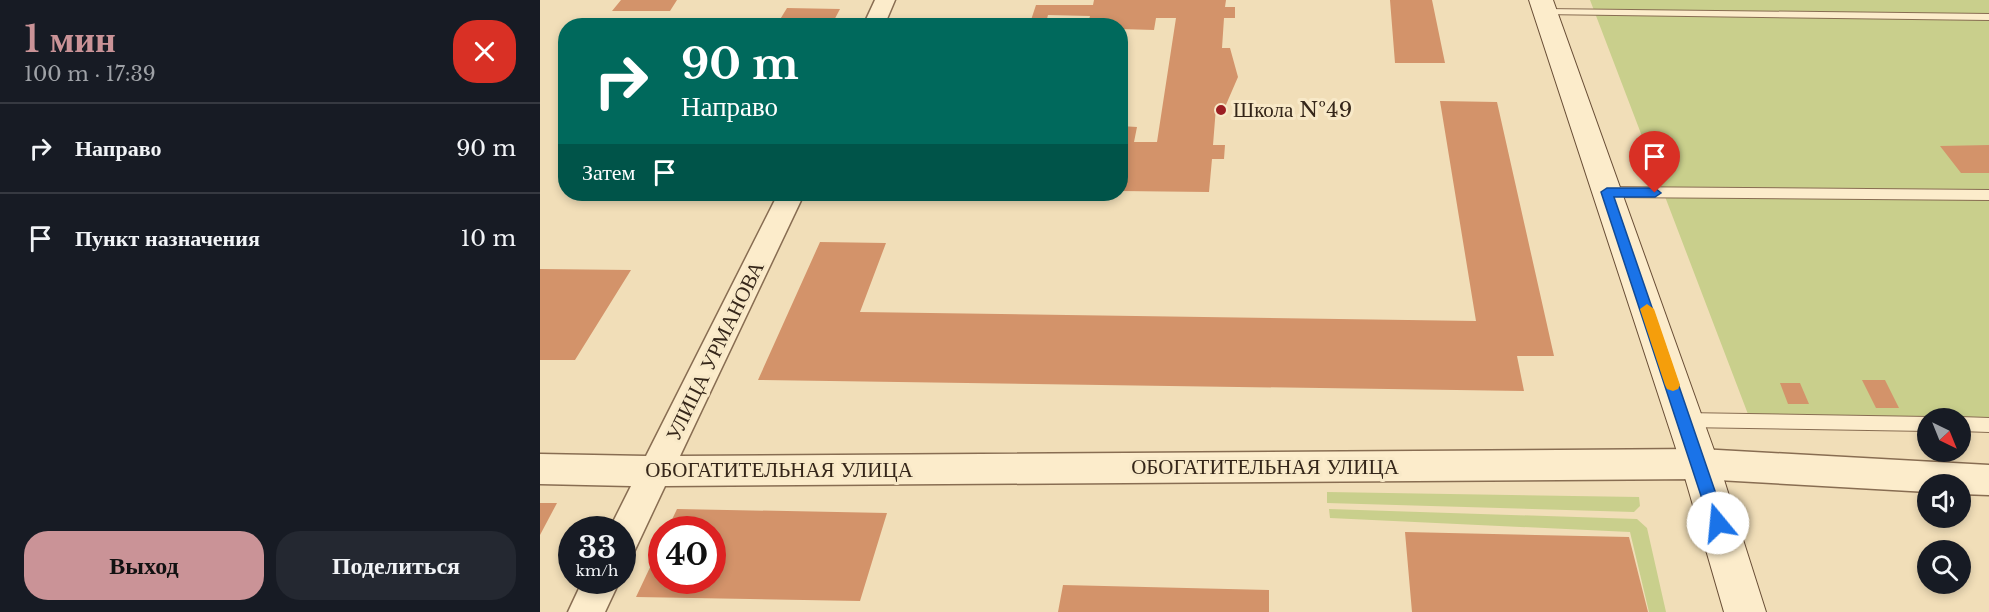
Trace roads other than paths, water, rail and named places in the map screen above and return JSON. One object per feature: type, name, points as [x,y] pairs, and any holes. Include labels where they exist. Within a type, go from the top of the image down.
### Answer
[{"type":"street","points":[[877,18],[885,0]]},
{"type":"street","points":[[1543,6],[1700,464],[1745,612]]},
{"type":"street","name":"УЛИЦА УРМАНОВА","points":[[634,516],[788,201]]},
{"type":"street","name":"ОБОГАТИТЕЛЬНАЯ УЛИЦА","points":[[540,469],[657,471],[1700,464],[1989,480]]},
{"type":"street","points":[[586,612],[595,594]]},
{"type":"lane","points":[[1543,6],[1989,17]]},
{"type":"lane","points":[[1607,192],[1989,195]]},
{"type":"lane","points":[[1684,420],[1917,424]]},
{"type":"lane","points":[[1971,424],[1989,424]]},
{"type":"place","name":"Школа №49","points":[[1221,110]]}]
